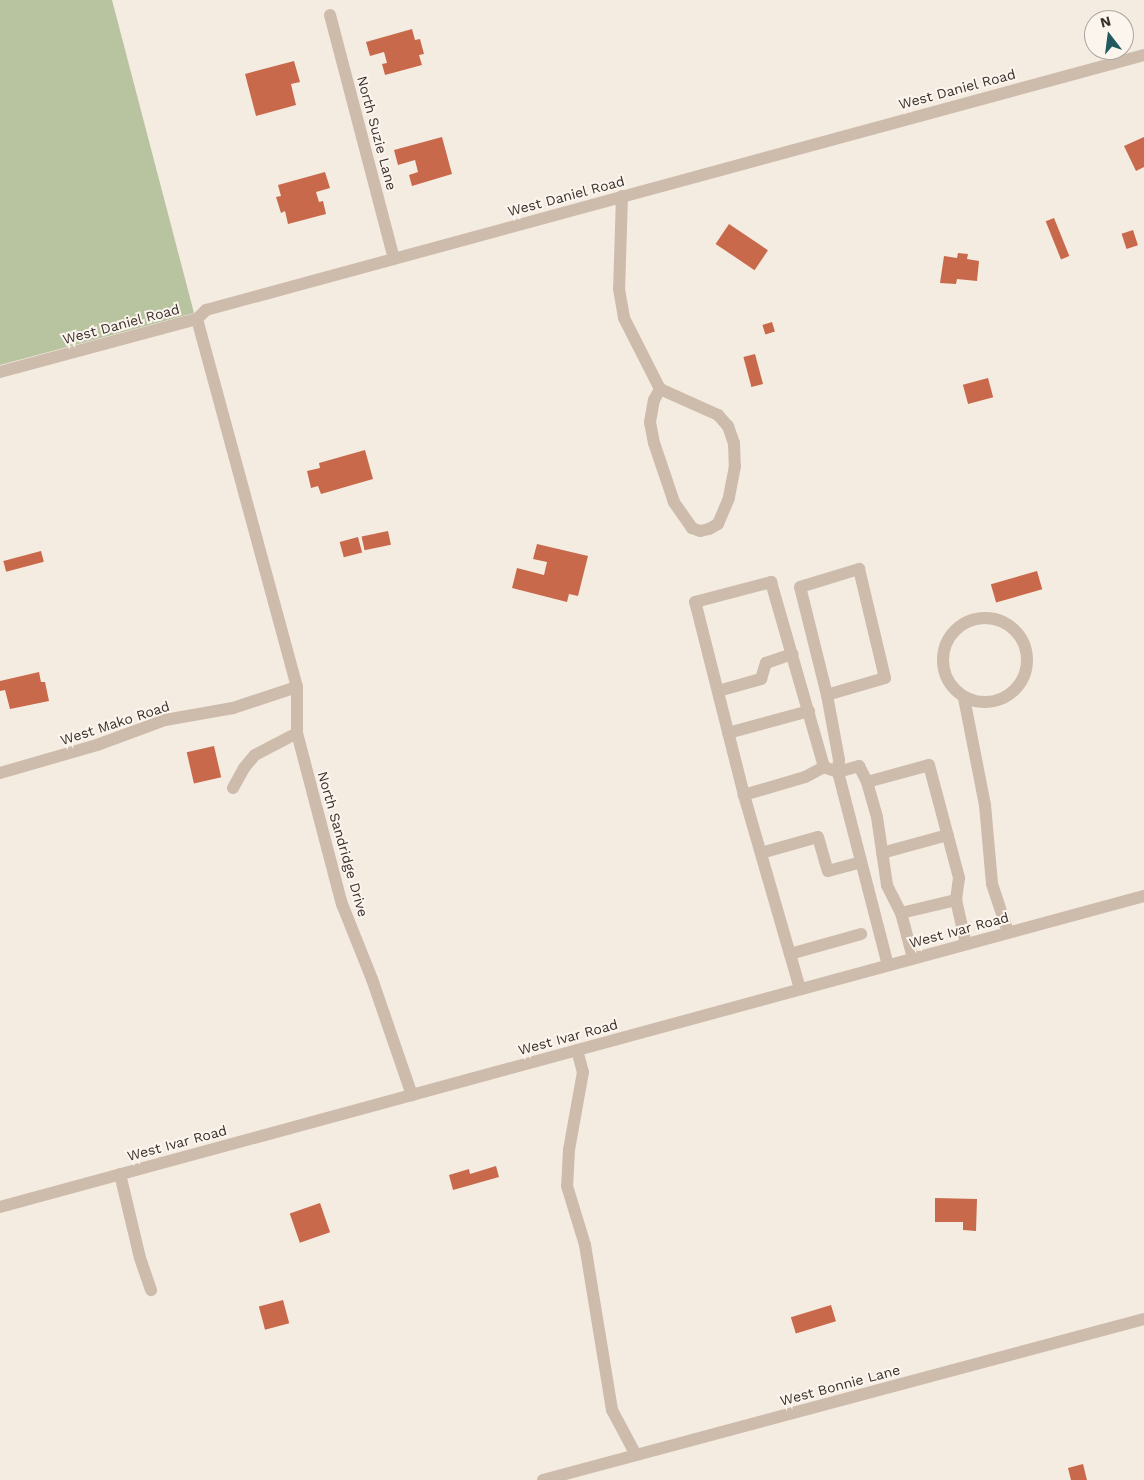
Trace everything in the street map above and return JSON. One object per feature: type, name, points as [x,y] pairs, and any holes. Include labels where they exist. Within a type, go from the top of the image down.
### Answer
[{"type":"street","name":"North Suzie Lane","points":[[330,15],[394,259]]},
{"type":"street","name":"West Daniel Road","points":[[0,372],[197,319],[206,310],[1144,55]]},
{"type":"street","points":[[622,196],[619,289],[624,318],[660,389],[718,415],[728,426],[734,443],[735,466],[729,498],[718,524],[709,529],[700,530],[692,528],[685,521],[674,502],[654,443],[650,422],[654,400],[660,389]]},
{"type":"street","name":"North Sandridge Drive","points":[[197,319],[297,687],[297,733],[342,904],[372,980],[412,1095]]},
{"type":"street","points":[[827,695],[885,678],[859,569],[800,587],[827,695],[839,760],[838,772],[888,965]]},
{"type":"street","points":[[800,989],[744,795],[696,602],[772,582],[824,766]]},
{"type":"street","points":[[964,698],[984,702],[998,700],[1011,693],[1021,682],[1026,669],[1027,654],[1023,640],[1014,629],[1002,621],[989,618],[976,619],[964,624],[953,632],[946,644],[943,657],[944,670],[949,682],[964,698],[985,805],[992,884],[1008,932]]},
{"type":"street","points":[[718,692],[760,679],[766,663],[792,654]]},
{"type":"street","name":"West Mako Road","points":[[0,773],[97,745],[165,720],[232,708],[297,687]]},
{"type":"street","points":[[728,733],[809,711]]},
{"type":"street","points":[[233,788],[244,768],[255,755],[297,733]]},
{"type":"street","points":[[867,782],[929,765],[959,878],[956,900],[966,944]]},
{"type":"street","points":[[824,766],[838,772],[859,766],[867,782],[877,817],[887,885],[901,913],[913,958]]},
{"type":"street","points":[[744,795],[805,777],[824,766]]},
{"type":"street","points":[[882,853],[948,835]]},
{"type":"street","points":[[760,853],[818,837],[828,871],[861,862]]},
{"type":"street","name":"West Ivar Road","points":[[0,1207],[1144,896]]},
{"type":"street","points":[[901,913],[956,900]]},
{"type":"street","points":[[790,954],[861,934]]},
{"type":"street","points":[[577,1050],[582,1072],[569,1150],[567,1186],[585,1245],[612,1410],[636,1455]]},
{"type":"street","points":[[120,1174],[140,1258],[151,1290]]},
{"type":"street","name":"West Bonnie Lane","points":[[543,1480],[1144,1319]]},
{"type":"green space","points":[[0,0],[112,0],[194,313],[0,365]]},
{"type":"building","points":[[412,29],[415,40],[420,39],[424,54],[419,55],[422,65],[385,75],[382,64],[387,63],[384,52],[370,56],[366,42]]},
{"type":"building","points":[[294,61],[300,82],[291,84],[296,105],[256,116],[245,74]]},
{"type":"building","points":[[442,137],[452,174],[412,186],[409,175],[418,172],[415,160],[398,165],[394,150]]},
{"type":"building","points":[[1144,137],[1144,167],[1136,171],[1124,146]]},
{"type":"building","points":[[325,172],[330,188],[316,192],[319,202],[323,201],[326,214],[288,224],[285,211],[281,213],[276,197],[281,196],[278,185]]},
{"type":"building","points":[[1054,218],[1069,256],[1061,259],[1046,221]]},
{"type":"building","points":[[729,224],[768,250],[755,270],[716,244]]},
{"type":"building","points":[[1133,230],[1138,245],[1127,249],[1122,234]]},
{"type":"building","points":[[958,253],[968,254],[967,259],[979,261],[977,281],[957,279],[956,284],[940,283],[944,256],[957,258]]},
{"type":"building","points":[[772,322],[775,332],[765,334],[762,325]]},
{"type":"building","points":[[755,354],[763,384],[751,387],[743,357]]},
{"type":"building","points":[[988,378],[993,397],[968,404],[963,385]]},
{"type":"building","points":[[365,450],[373,479],[321,494],[318,486],[311,488],[307,471],[320,468],[319,463]]},
{"type":"building","points":[[388,531],[391,545],[365,550],[362,537]]},
{"type":"building","points":[[358,537],[362,552],[344,557],[340,542]]},
{"type":"building","points":[[537,544],[588,556],[578,596],[569,594],[567,602],[512,588],[517,568],[544,575],[547,562],[533,559]]},
{"type":"building","points":[[41,551],[44,562],[6,572],[3,561]]},
{"type":"building","points":[[1037,571],[1042,589],[996,602],[991,584]]},
{"type":"building","points":[[39,672],[41,682],[45,682],[49,701],[10,709],[5,690],[0,691],[0,681]]},
{"type":"building","points":[[214,746],[221,777],[194,783],[187,752]]},
{"type":"building","points":[[496,1166],[499,1177],[453,1190],[449,1175],[469,1169],[470,1174]]},
{"type":"building","points":[[935,1198],[977,1199],[976,1231],[963,1230],[963,1222],[935,1222]]},
{"type":"building","points":[[320,1203],[330,1232],[300,1243],[290,1213]]},
{"type":"building","points":[[283,1300],[289,1323],[265,1330],[259,1306]]},
{"type":"building","points":[[831,1305],[836,1321],[796,1334],[791,1317]]},
{"type":"building","points":[[1083,1464],[1087,1480],[1071,1480],[1068,1468]]}]
